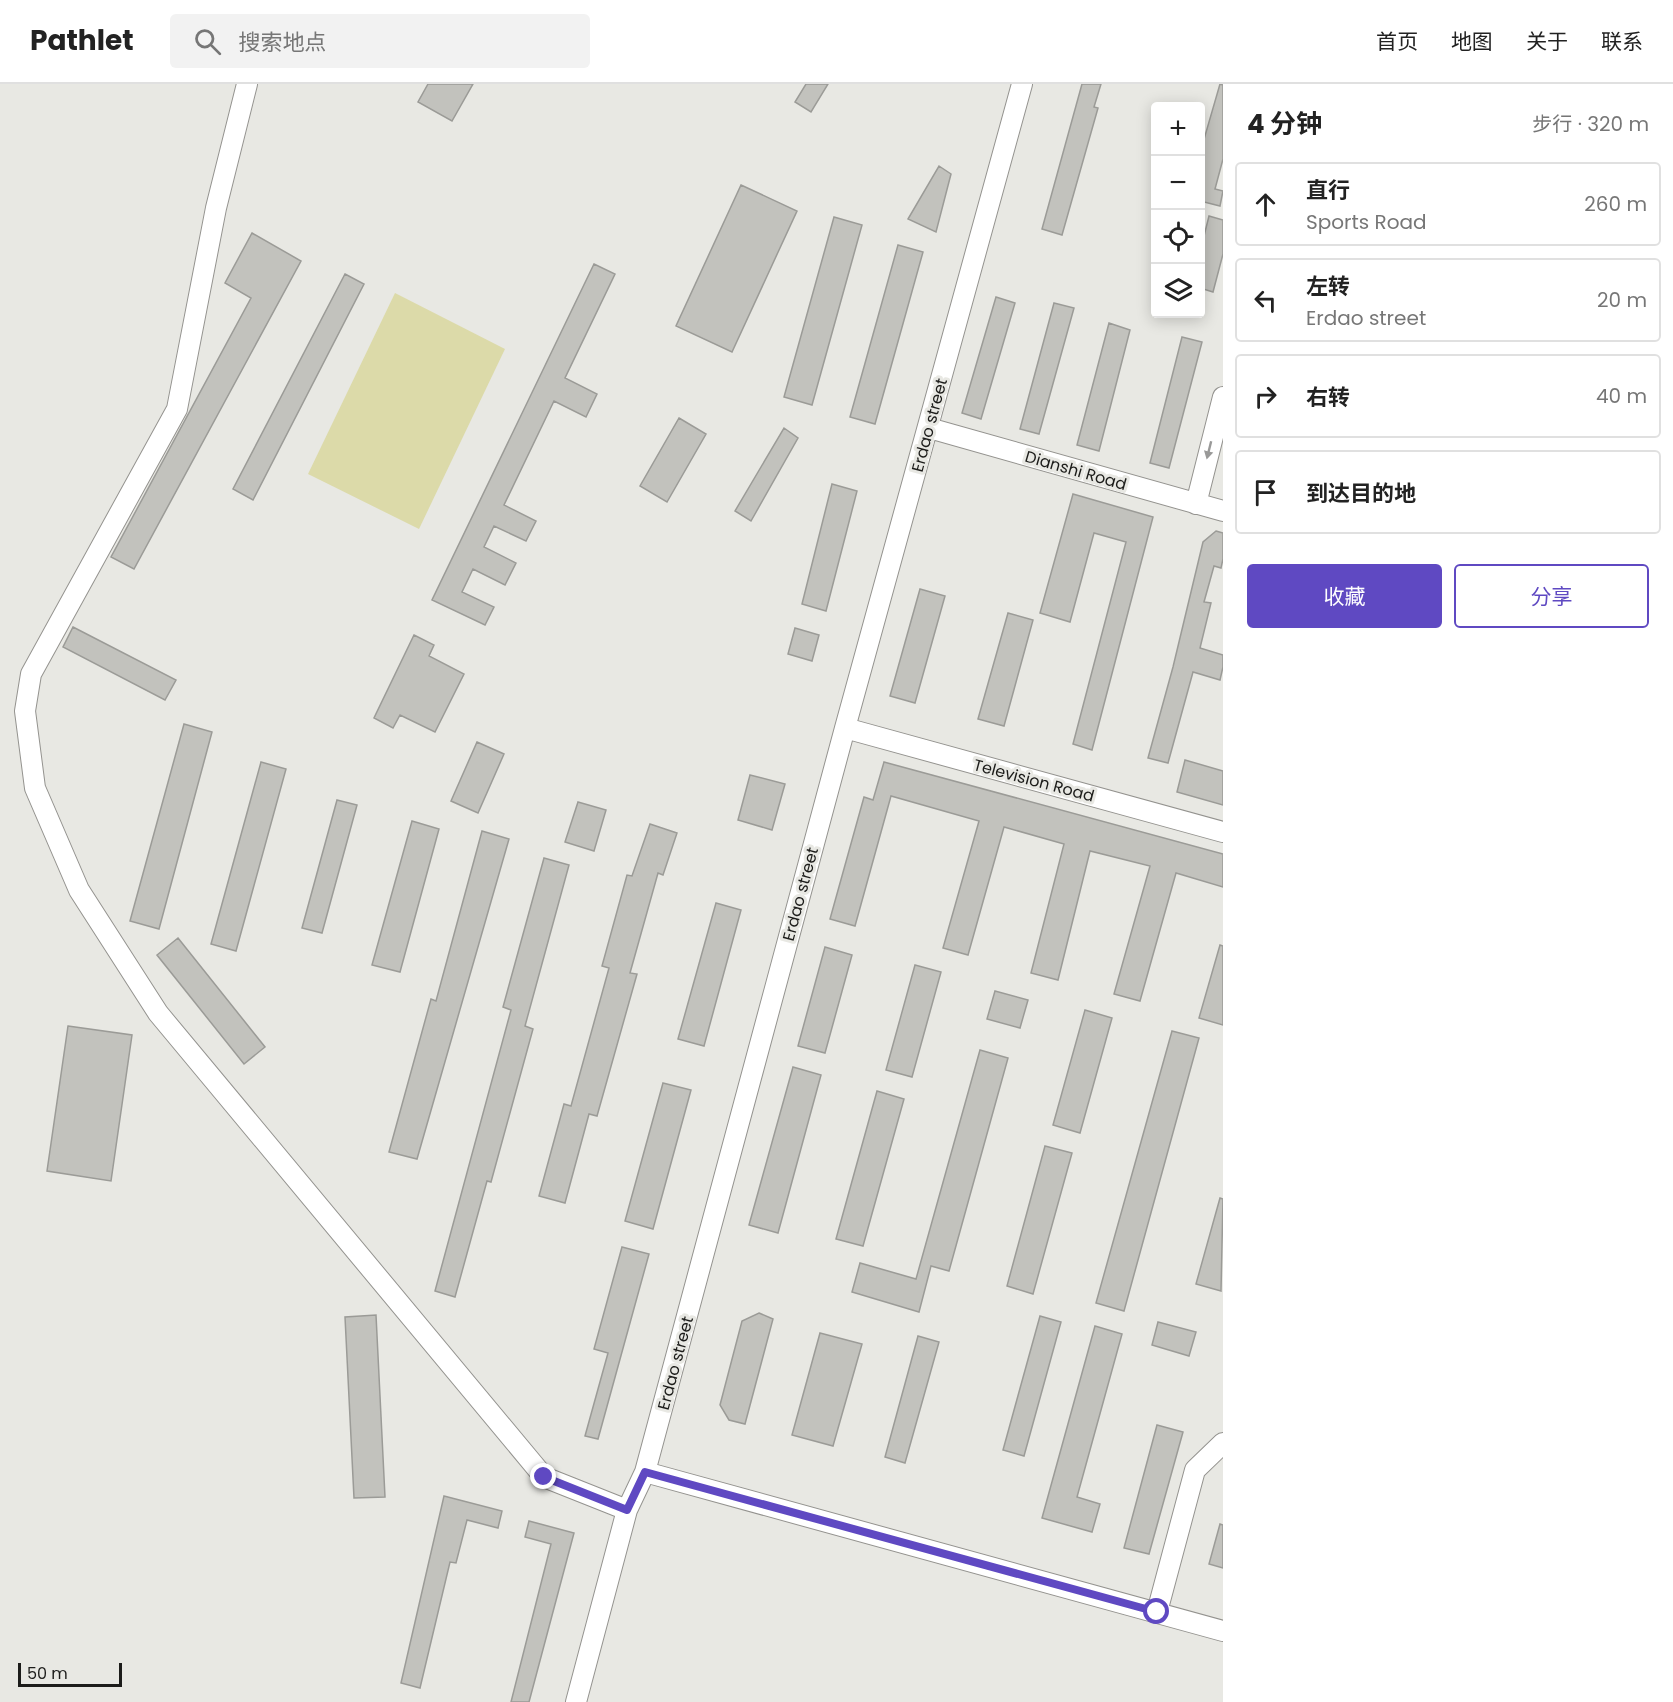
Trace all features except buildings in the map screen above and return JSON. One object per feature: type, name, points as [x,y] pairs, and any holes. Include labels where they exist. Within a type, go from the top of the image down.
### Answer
[{"type":"street","points":[[247,84],[216,208],[177,409],[31,674],[25,711],[35,788],[79,890],[158,1013],[544,1477],[627,1510]]},
{"type":"street","name":"Erdao street","points":[[576,1702],[627,1510],[645,1472],[845,728],[1022,84]]},
{"type":"street","points":[[1196,504],[1223,397]]},
{"type":"street","name":"Dianshi Road","points":[[929,428],[1223,511]]},
{"type":"street","name":"Television Road","points":[[845,728],[1223,832]]},
{"type":"street","points":[[1157,1612],[1195,1470],[1223,1443]]},
{"type":"street","points":[[645,1472],[1223,1630]]},
{"type":"shaded area","points":[[395,293],[505,349],[419,529],[308,474]]},
{"type":"route","points":[[544,1477],[627,1510],[645,1472],[1157,1612]]}]
